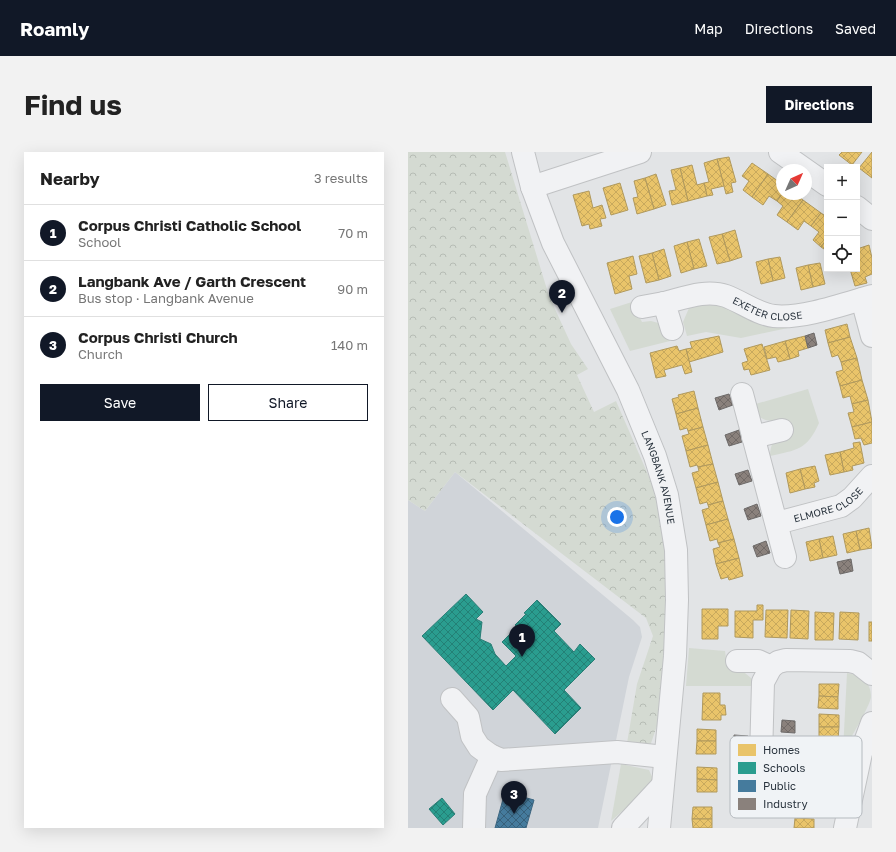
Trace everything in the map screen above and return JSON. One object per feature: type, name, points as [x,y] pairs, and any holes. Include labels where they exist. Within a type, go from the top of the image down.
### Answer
[{"type":"street","name":"LANGBANK AVENUE","points":[[523,152],[532,188],[553,243],[628,390],[655,456],[667,495],[676,550],[677,600],[675,656],[659,828]]},
{"type":"street","points":[[532,188],[640,152]]},
{"type":"street","points":[[780,152],[824,183]]},
{"type":"street","points":[[860,209],[872,219]]},
{"type":"street","name":"EXETER CLOSE","points":[[642,307],[695,295],[716,294],[726,296],[764,314],[784,316],[801,314],[867,298]]},
{"type":"street","points":[[867,298],[872,336]]},
{"type":"street","points":[[664,303],[672,329]]},
{"type":"street","points":[[742,394],[786,557]]},
{"type":"street","points":[[753,437],[782,430]]},
{"type":"street","name":"ELMORE CLOSE","points":[[777,523],[841,506],[852,498],[872,476]]},
{"type":"street","points":[[762,736],[763,682],[771,667],[778,662],[786,660],[850,661],[858,663],[872,674]]},
{"type":"street","points":[[737,661],[758,661],[771,667]]},
{"type":"street","points":[[452,699],[468,717],[472,736],[479,747],[501,760],[617,752],[665,758]]},
{"type":"street","points":[[862,751],[872,723]]},
{"type":"street","points":[[474,828],[475,794],[492,756]]},
{"type":"street","points":[[623,828],[662,786]]},
{"type":"street","points":[[845,828],[847,818]]},
{"type":"shaded area","points":[[455,472],[640,627],[642,637],[629,677],[598,828],[408,828],[408,500],[425,511]]},
{"type":"green space","points":[[408,152],[505,152],[549,296],[571,344],[588,369],[577,375],[594,412],[616,401],[653,486],[666,550],[667,627],[658,723],[650,746],[627,743],[637,684],[653,636],[646,618],[455,472],[425,511],[408,500]]},
{"type":"green space","points":[[632,302],[642,322],[651,321],[662,324],[670,341],[630,351],[610,309]]},
{"type":"green space","points":[[696,302],[732,309],[788,328],[741,338],[706,332],[687,336],[683,322],[689,308]]},
{"type":"green space","points":[[808,389],[819,423],[815,432],[805,444],[800,447],[770,456],[772,443],[781,422],[763,419],[757,414],[752,405]]},
{"type":"green space","points":[[689,648],[725,651],[727,665],[735,671],[740,669],[751,678],[754,686],[686,686]]},
{"type":"green space","points":[[847,673],[857,675],[867,683],[871,692],[871,697],[851,736],[844,736]]},
{"type":"green space","points":[[621,764],[649,770],[653,779],[643,793],[611,821]]},
{"type":"building: Homes","points":[[842,152],[862,152],[853,164],[839,155]]},
{"type":"building: Homes","points":[[872,152],[872,178],[860,169]]},
{"type":"building: Homes","points":[[729,157],[736,182],[731,183],[733,192],[726,194],[717,159]]},
{"type":"building: Homes","points":[[717,159],[724,186],[711,189],[713,195],[707,196],[704,183],[709,182],[704,163]]},
{"type":"building: Homes","points":[[752,163],[768,174],[752,197],[743,190],[749,181],[742,176]]},
{"type":"building: Homes","points":[[692,165],[697,185],[704,183],[707,196],[688,201],[680,168]]},
{"type":"building: Homes","points":[[680,168],[688,201],[672,205],[669,191],[676,190],[671,170]]},
{"type":"building: Homes","points":[[656,174],[666,205],[654,209],[645,178]]},
{"type":"building: Homes","points":[[768,174],[776,180],[777,201],[769,196],[763,205],[752,197]]},
{"type":"building: Homes","points":[[645,178],[654,209],[637,214],[633,198],[638,197],[634,181]]},
{"type":"building: Homes","points":[[620,183],[628,210],[611,215],[603,188]]},
{"type":"building: Homes","points":[[589,191],[593,208],[602,205],[606,218],[600,219],[602,226],[590,229],[589,224],[582,226],[573,195]]},
{"type":"building: Homes","points":[[803,200],[787,222],[777,215],[783,206],[777,201]]},
{"type":"building: Homes","points":[[803,200],[821,213],[811,226],[804,221],[798,230],[787,222]]},
{"type":"building: Homes","points":[[821,213],[824,215],[824,243],[821,247],[813,240],[819,232],[811,226]]},
{"type":"building: Homes","points":[[735,230],[742,257],[730,261],[722,234]]},
{"type":"building: Homes","points":[[722,234],[730,261],[717,264],[709,237]]},
{"type":"building: Homes","points":[[699,239],[707,266],[694,269],[687,242]]},
{"type":"building: Homes","points":[[687,242],[694,269],[681,273],[674,246]]},
{"type":"building: Homes","points":[[869,245],[872,258],[872,274],[865,277],[867,283],[855,286],[851,272],[860,272],[860,248]]},
{"type":"building: Homes","points":[[664,249],[671,276],[659,280],[652,253]]},
{"type":"building: Homes","points":[[652,253],[659,280],[646,283],[639,256]]},
{"type":"building: Homes","points":[[633,256],[637,274],[629,276],[632,289],[615,294],[607,263]]},
{"type":"building: Homes","points":[[780,257],[785,278],[773,281],[768,259]]},
{"type":"building: Homes","points":[[768,259],[773,281],[761,284],[756,262]]},
{"type":"building: Homes","points":[[820,263],[825,284],[813,287],[808,265]]},
{"type":"building: Homes","points":[[808,265],[813,287],[801,290],[796,268]]},
{"type":"building: Homes","points":[[847,324],[850,337],[828,343],[825,330]]},
{"type":"building: Homes","points":[[719,336],[723,352],[689,362],[686,349],[692,348],[690,342]]},
{"type":"building: Homes","points":[[805,336],[808,348],[798,351],[799,356],[790,359],[785,341]]},
{"type":"building: Homes","points":[[850,337],[857,358],[841,362],[838,355],[832,357],[828,343]]},
{"type":"building: Homes","points":[[785,341],[790,359],[778,362],[776,357],[767,359],[764,347]]},
{"type":"building: Homes","points":[[762,344],[770,370],[751,375],[749,369],[744,370],[742,363],[748,361],[744,349]]},
{"type":"building: Homes","points":[[677,346],[679,351],[686,349],[692,372],[685,374],[682,365],[664,370],[666,376],[656,378],[650,353]]},
{"type":"building: Homes","points":[[857,358],[862,380],[840,386],[836,372],[843,370],[841,362]]},
{"type":"building: Homes","points":[[862,380],[868,400],[852,404],[850,396],[843,398],[840,386]]},
{"type":"building: Homes","points":[[694,391],[698,408],[676,414],[672,399],[679,397],[678,395]]},
{"type":"building: Homes","points":[[868,400],[872,422],[852,427],[848,413],[854,412],[852,404]]},
{"type":"building: Homes","points":[[698,408],[703,427],[688,431],[687,428],[680,430],[676,414]]},
{"type":"building: Homes","points":[[872,422],[872,443],[864,445],[861,438],[855,439],[852,427]]},
{"type":"building: Homes","points":[[703,427],[708,445],[686,451],[682,436],[689,434],[688,431]]},
{"type":"building: Homes","points":[[860,442],[864,463],[852,466],[853,470],[844,472],[840,452],[854,448],[853,443]]},
{"type":"building: Homes","points":[[708,445],[713,464],[690,467],[686,451]]},
{"type":"building: Homes","points":[[840,452],[844,472],[830,475],[825,455]]},
{"type":"building: Homes","points":[[713,464],[718,482],[696,488],[692,473],[699,471],[698,467]]},
{"type":"building: Homes","points":[[815,466],[819,481],[814,483],[815,487],[805,489],[800,469]]},
{"type":"building: Homes","points":[[800,469],[805,489],[790,493],[786,473]]},
{"type":"building: Homes","points":[[718,482],[723,501],[708,505],[707,502],[700,504],[696,488]]},
{"type":"building: Homes","points":[[723,501],[728,519],[706,525],[702,510],[709,508],[708,505]]},
{"type":"building: Homes","points":[[728,519],[734,539],[718,543],[717,539],[710,541],[706,525]]},
{"type":"building: Homes","points":[[869,528],[872,548],[860,550],[856,531]]},
{"type":"building: Homes","points":[[856,531],[860,550],[847,553],[843,534]]},
{"type":"building: Homes","points":[[833,536],[837,555],[823,558],[819,539]]},
{"type":"building: Homes","points":[[734,539],[739,558],[716,564],[713,549],[720,547],[718,543]]},
{"type":"building: Homes","points":[[819,539],[823,558],[810,561],[806,542]]},
{"type":"building: Homes","points":[[739,558],[743,576],[729,580],[728,577],[721,579],[716,564]]},
{"type":"building: Homes","points":[[757,605],[763,605],[763,620],[753,620],[753,638],[735,637],[735,611],[757,611]]},
{"type":"building: Homes","points":[[702,609],[728,609],[728,626],[718,626],[718,639],[702,639]]},
{"type":"building: Homes","points":[[766,610],[788,610],[787,638],[765,637]]},
{"type":"building: Homes","points":[[791,610],[809,611],[808,639],[790,638]]},
{"type":"building: Homes","points":[[815,612],[834,613],[833,640],[815,640]]},
{"type":"building: Homes","points":[[840,612],[859,613],[858,640],[839,639]]},
{"type":"building: Homes","points":[[869,622],[872,622],[872,641],[869,641]]},
{"type":"building: Homes","points":[[819,684],[839,684],[838,697],[819,696]]},
{"type":"building: Homes","points":[[703,693],[720,693],[720,705],[725,705],[726,715],[721,715],[721,720],[702,720]]},
{"type":"building: Homes","points":[[819,696],[838,697],[838,709],[818,708]]},
{"type":"building: Homes","points":[[819,714],[839,715],[839,727],[819,727]]},
{"type":"building: Homes","points":[[819,727],[839,727],[838,736],[819,736]]},
{"type":"building: Homes","points":[[697,729],[716,730],[716,741],[697,741]]},
{"type":"building: Homes","points":[[697,741],[716,741],[716,754],[696,754]]},
{"type":"building: Homes","points":[[697,767],[717,768],[717,780],[697,779]]},
{"type":"building: Homes","points":[[697,779],[717,780],[717,792],[697,792]]},
{"type":"building: Homes","points":[[693,807],[712,807],[712,819],[692,819]]},
{"type":"building: Homes","points":[[795,818],[814,819],[814,828],[794,828]]},
{"type":"building: Homes","points":[[692,819],[712,819],[712,828],[693,828]]},
{"type":"building: Schools","points":[[466,594],[483,612],[476,619],[482,622],[480,639],[491,644],[495,654],[506,666],[516,656],[502,642],[517,627],[515,625],[537,600],[561,624],[554,631],[574,652],[580,644],[595,659],[564,690],[581,708],[555,734],[513,690],[493,710],[422,636]]},
{"type":"building: Schools","points":[[442,798],[455,814],[443,825],[429,809]]},
{"type":"building: Public","points":[[505,792],[534,800],[526,828],[495,828]]},
{"type":"building: Industry","points":[[814,333],[817,345],[808,348],[805,336]]},
{"type":"building: Industry","points":[[729,394],[733,405],[719,410],[715,398]]},
{"type":"building: Industry","points":[[739,430],[742,442],[729,446],[725,435]]},
{"type":"building: Industry","points":[[748,470],[752,481],[739,485],[735,474]]},
{"type":"building: Industry","points":[[757,504],[761,516],[748,520],[744,509]]},
{"type":"building: Industry","points":[[766,541],[770,553],[757,557],[753,546]]},
{"type":"building: Industry","points":[[851,559],[853,571],[840,574],[837,562]]},
{"type":"building: Industry","points":[[782,720],[795,721],[795,733],[781,732]]},
{"type":"place","name":"Langbank Ave / Garth Crescent","points":[[562,313]]},
{"type":"place","name":"Corpus Christi Catholic School","points":[[522,657]]},
{"type":"place","name":"Corpus Christi Church","points":[[514,814]]}]
